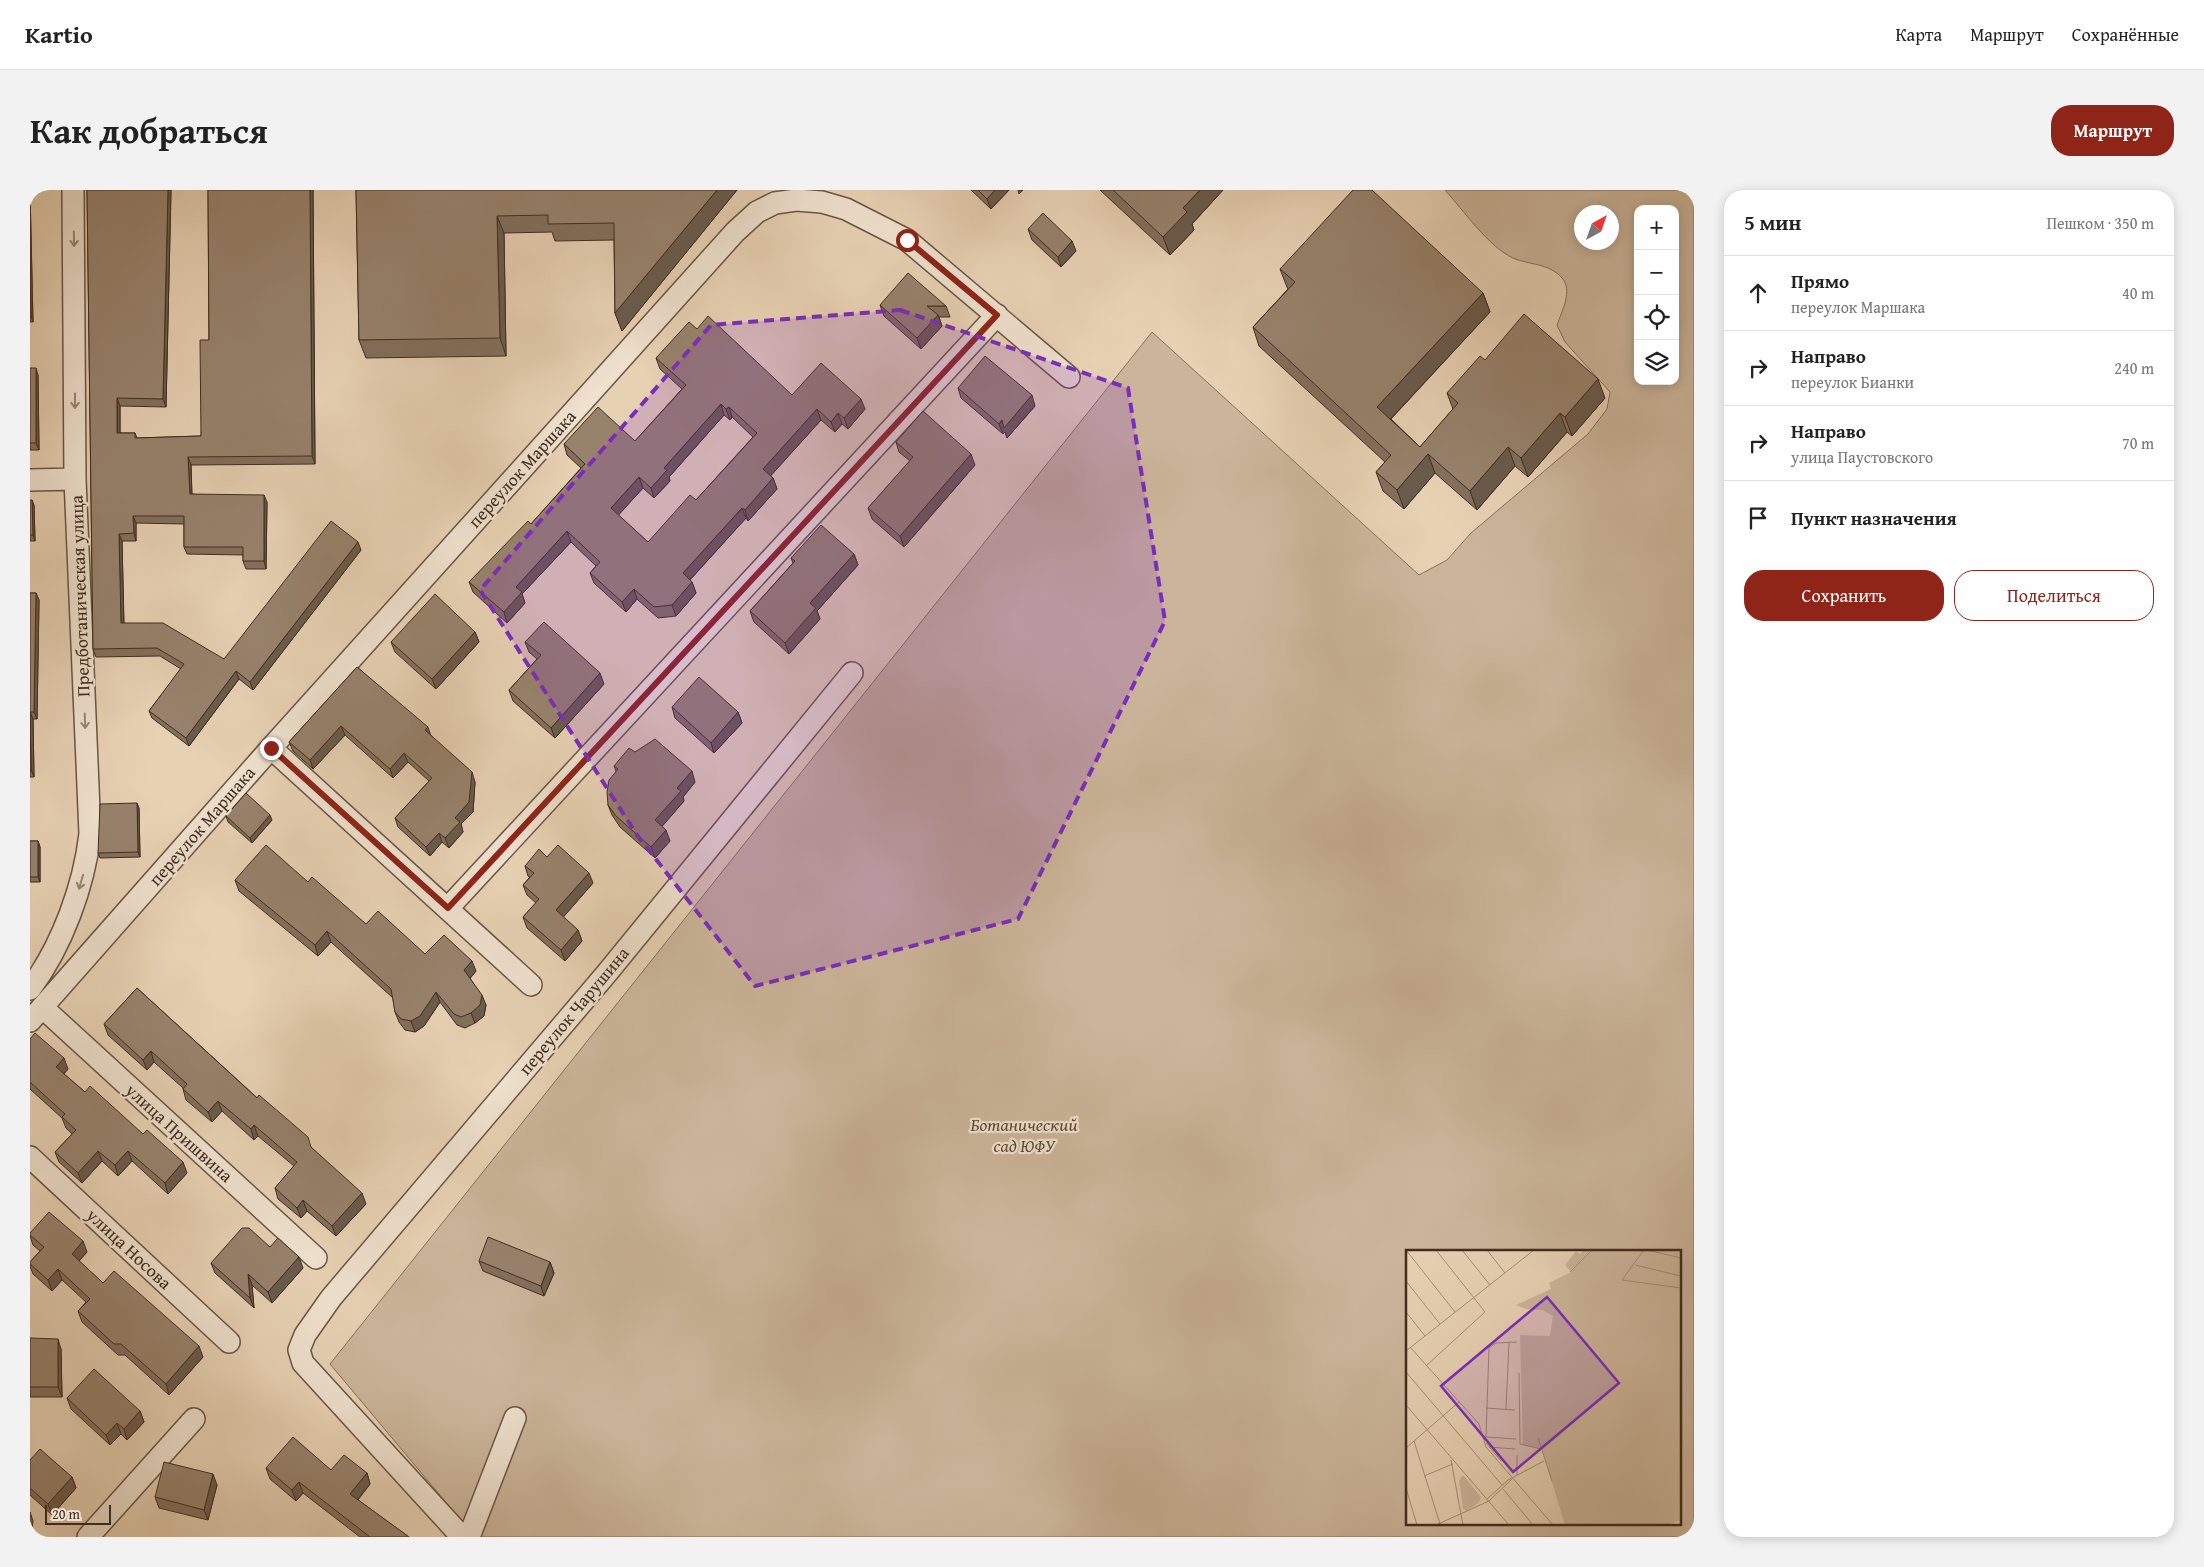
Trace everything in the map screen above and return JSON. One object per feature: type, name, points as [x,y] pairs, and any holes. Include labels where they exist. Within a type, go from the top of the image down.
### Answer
[{"type":"street","name":"Предботаническая улица","points":[[30,989],[50,958],[77,894],[86,863],[90,834],[75,479],[73,190]]},
{"type":"street","name":"переулок Маршака","points":[[36,1014],[271,748],[735,232],[757,212],[775,203],[796,200],[822,202],[846,209],[907,240],[1069,377]]},
{"type":"street","points":[[448,908],[997,315]]},
{"type":"street","points":[[30,480],[75,479]]},
{"type":"street","name":"переулок Чарушина","points":[[462,1537],[303,1363],[299,1350],[305,1335],[331,1298],[607,973],[852,673]]},
{"type":"street","points":[[271,748],[531,984]]},
{"type":"street","name":"улица Пришвина","points":[[36,1014],[316,1258]]},
{"type":"street","name":"улица Носова","points":[[30,1157],[229,1342]]},
{"type":"street","points":[[469,1537],[515,1418]]},
{"type":"street","points":[[88,1537],[194,1419]]},
{"type":"highlighted area","points":[[900,310],[1128,388],[1165,621],[1018,919],[755,986],[637,835],[480,590],[711,325]]},
{"type":"green space","name":"Ботанический сад ЮФУ","points":[[1445,190],[1694,190],[1694,1537],[468,1537],[465,1525],[330,1364],[1152,332],[1419,575],[1447,560],[1471,533],[1588,434],[1607,409],[1610,392],[1565,342],[1557,325],[1567,294],[1565,283],[1557,273],[1551,270],[1513,258],[1504,253],[1486,237]]},
{"type":"building","points":[[87,190],[168,190],[163,399],[117,398],[117,433],[135,433],[135,438],[201,436],[200,340],[209,340],[208,190],[310,190],[312,456],[188,457],[190,494],[264,495],[264,561],[243,561],[243,547],[184,547],[184,516],[133,516],[134,533],[119,534],[121,623],[163,623],[224,659],[331,521],[358,542],[250,682],[236,671],[186,738],[149,711],[184,664],[157,648],[93,649]]},
{"type":"building","points":[[356,190],[717,190],[615,313],[614,223],[548,224],[548,215],[497,216],[500,338],[359,340]]},
{"type":"building","points":[[978,190],[995,190],[987,199]]},
{"type":"building","points":[[1113,190],[1200,190],[1183,208],[1187,212],[1163,237]]},
{"type":"building","points":[[1353,190],[1372,190],[1483,293],[1377,407],[1420,447],[1458,403],[1447,393],[1480,356],[1485,360],[1524,314],[1598,379],[1565,417],[1560,413],[1521,458],[1508,447],[1470,491],[1428,454],[1397,490],[1376,472],[1391,455],[1253,327],[1295,282],[1280,269]]},
{"type":"building","points":[[1043,213],[1072,241],[1058,257],[1028,229]]},
{"type":"building","points":[[30,269],[31,317],[30,317]]},
{"type":"building","points":[[908,273],[946,306],[927,306],[938,315],[917,338],[880,305]]},
{"type":"building","points":[[708,316],[792,395],[821,363],[861,399],[844,418],[838,413],[831,422],[817,409],[763,469],[773,478],[745,510],[742,508],[683,573],[692,582],[672,605],[654,607],[634,589],[622,602],[590,573],[600,562],[567,531],[516,587],[522,592],[504,612],[469,582],[528,521],[531,524],[585,464],[564,444],[598,407],[635,441],[686,385],[656,358],[689,322],[697,329]],"holes":[[[721,404],[726,409],[729,407],[757,433],[696,500],[690,495],[648,542],[611,508],[639,477],[651,488],[667,470],[664,468]]]},
{"type":"building","points":[[985,356],[1032,395],[1004,428],[1002,420],[999,424],[958,388]]},
{"type":"building","points":[[30,368],[36,368],[36,443],[30,443]]},
{"type":"building","points":[[923,411],[971,454],[900,536],[868,508],[913,457],[896,442]]},
{"type":"building","points":[[30,500],[32,500],[33,535],[30,535]]},
{"type":"building","points":[[821,525],[854,554],[810,603],[816,608],[785,643],[750,611],[795,561],[791,558]]},
{"type":"building","points":[[30,593],[36,593],[34,712],[30,712]]},
{"type":"building","points":[[435,594],[475,632],[432,679],[391,642]]},
{"type":"building","points":[[544,622],[600,673],[551,728],[509,690],[541,655],[525,642]]},
{"type":"building","points":[[357,667],[428,727],[425,730],[472,772],[469,802],[455,818],[460,822],[445,838],[439,833],[426,847],[395,818],[432,778],[404,753],[390,769],[341,726],[310,760],[289,742]]},
{"type":"building","points":[[699,677],[738,712],[711,743],[672,707]]},
{"type":"building","points":[[30,712],[31,770],[30,770]]},
{"type":"building","points":[[655,739],[692,771],[677,788],[681,791],[655,820],[666,830],[651,847],[616,816],[608,805],[607,792],[609,780],[618,769],[614,766],[629,748],[635,752]]},
{"type":"building","points":[[246,793],[270,815],[250,838],[226,816]]},
{"type":"building","points":[[137,803],[138,852],[98,853],[100,804]]},
{"type":"building","points":[[30,841],[38,841],[38,877],[30,877]]},
{"type":"building","points":[[266,845],[308,882],[312,877],[366,924],[378,911],[425,954],[444,935],[472,961],[464,970],[482,995],[480,1005],[471,1013],[461,1017],[454,1014],[436,992],[420,1016],[411,1021],[401,1019],[395,1012],[391,989],[327,931],[315,945],[235,880]]},
{"type":"building","points":[[558,845],[589,873],[556,910],[578,930],[561,950],[523,917],[539,899],[523,885],[534,873],[525,866],[539,849],[547,857]]},
{"type":"building","points":[[137,988],[257,1098],[259,1095],[308,1137],[311,1147],[362,1193],[332,1226],[303,1200],[297,1208],[275,1188],[297,1162],[254,1125],[251,1129],[218,1101],[208,1112],[183,1089],[187,1084],[151,1051],[143,1060],[104,1024]]},
{"type":"building","points":[[35,1033],[64,1058],[56,1067],[85,1092],[90,1086],[143,1134],[147,1130],[183,1162],[165,1183],[128,1151],[115,1165],[98,1151],[78,1173],[55,1152],[76,1130],[62,1117],[65,1114],[30,1082],[30,1039]]},
{"type":"building","points":[[49,1212],[83,1241],[72,1254],[103,1283],[114,1271],[199,1346],[166,1384],[121,1344],[114,1344],[78,1311],[90,1299],[58,1269],[48,1280],[30,1264],[44,1247],[30,1233]]},
{"type":"building","points":[[242,1228],[249,1228],[270,1247],[278,1238],[299,1257],[268,1292],[248,1274],[250,1298],[211,1263]]},
{"type":"building","points":[[488,1237],[550,1262],[541,1286],[479,1261]]},
{"type":"building","points":[[30,1338],[58,1339],[58,1387],[30,1387]]},
{"type":"building","points":[[94,1369],[140,1411],[124,1429],[117,1423],[106,1435],[67,1398]]},
{"type":"building","points":[[293,1437],[331,1470],[344,1455],[367,1473],[350,1494],[409,1537],[370,1537],[299,1482],[292,1490],[266,1468]]},
{"type":"building","points":[[40,1449],[72,1477],[48,1504],[30,1488],[30,1460]]},
{"type":"building","points":[[164,1462],[213,1474],[204,1510],[155,1497]]},
{"type":"route","points":[[271,748],[448,908],[997,315],[907,240]]}]
